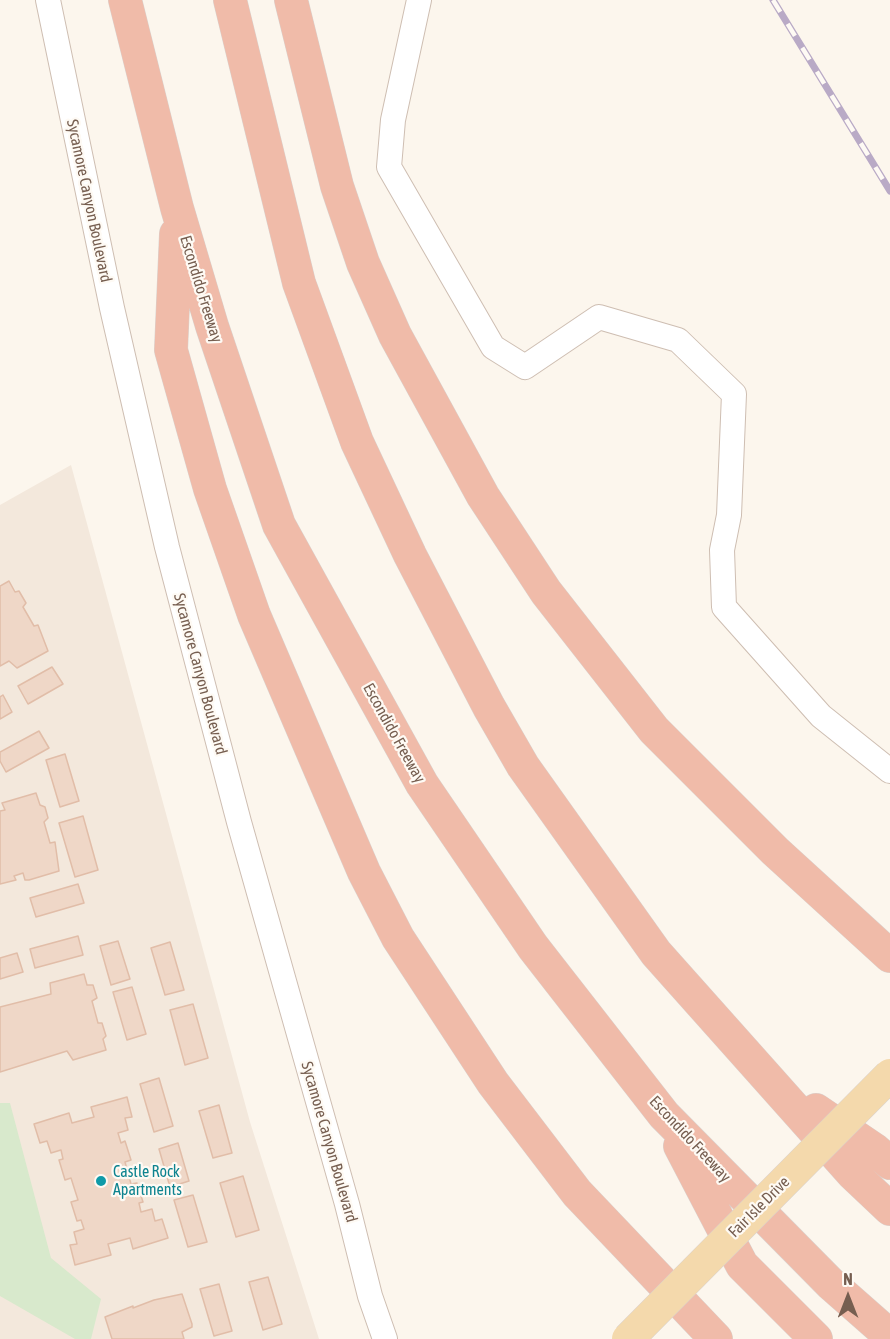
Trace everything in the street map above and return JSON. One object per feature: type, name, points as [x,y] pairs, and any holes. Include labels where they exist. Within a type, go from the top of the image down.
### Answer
[{"type":"highway","name":"Escondido Freeway","points":[[125,0],[177,208],[212,326],[279,525],[422,784],[533,947],[663,1115],[831,1284],[890,1336]]},
{"type":"highway","points":[[230,0],[299,283],[357,442],[410,555],[489,707],[523,766],[715,1039],[768,1102],[890,1229]]},
{"type":"highway","points":[[291,0],[337,186],[363,263],[394,335],[483,496],[546,592],[654,730],[775,851],[890,956]]},
{"type":"highway","points":[[177,208],[171,350],[210,489],[254,615],[364,872],[398,938],[493,1083],[577,1193],[716,1339]]},
{"type":"highway","points":[[656,953],[853,1174],[890,1209]]},
{"type":"highway","points":[[770,1080],[875,1150],[890,1163]]},
{"type":"highway","points":[[663,1115],[742,1265],[816,1339]]},
{"type":"main road","name":"Fair Isle Drive","points":[[628,1339],[890,1075]]},
{"type":"street","name":"Sycamore Canyon Boulevard","points":[[48,0],[110,296],[167,547],[239,822],[344,1192],[370,1296],[385,1339]]},
{"type":"street","points":[[419,0],[393,120],[389,167],[493,347],[525,367],[599,317],[678,340],[734,394],[729,515],[722,550],[724,608],[821,716],[890,771]]},
{"type":"shaded area","points":[[71,465],[250,1122],[319,1339],[0,1339],[0,505]]},
{"type":"green space","points":[[0,1103],[10,1103],[51,1258],[101,1299],[91,1339],[75,1339],[0,1296]]},
{"type":"building","points":[[9,581],[15,592],[19,591],[26,603],[23,607],[34,626],[38,625],[48,651],[17,668],[9,661],[0,666],[0,586]]},
{"type":"building","points":[[52,667],[63,684],[28,704],[18,686]]},
{"type":"building","points":[[3,695],[12,712],[0,719],[0,697]]},
{"type":"building","points":[[39,731],[49,748],[6,772],[0,761],[0,752]]},
{"type":"building","points":[[65,754],[79,801],[60,807],[46,760]]},
{"type":"building","points":[[36,793],[40,805],[45,807],[48,818],[44,822],[50,843],[55,842],[59,871],[29,880],[25,880],[23,873],[14,876],[16,880],[0,884],[0,811],[5,810],[2,803]]},
{"type":"building","points":[[83,816],[98,870],[75,877],[59,823]]},
{"type":"building","points":[[78,884],[84,903],[36,917],[30,898]]},
{"type":"building","points":[[78,936],[83,955],[35,968],[30,949]]},
{"type":"building","points":[[118,941],[130,979],[111,985],[100,946]]},
{"type":"building","points":[[170,942],[184,990],[165,995],[151,948]]},
{"type":"building","points":[[17,953],[23,972],[0,979],[0,958]]},
{"type":"building","points":[[84,974],[87,985],[93,985],[97,998],[92,1001],[98,1023],[102,1023],[106,1036],[103,1039],[106,1050],[73,1060],[67,1051],[0,1072],[0,1007],[51,994],[50,983]]},
{"type":"building","points":[[132,987],[146,1034],[127,1040],[113,992]]},
{"type":"building","points":[[193,1004],[208,1058],[185,1065],[170,1010]]},
{"type":"building","name":"Castle Rock Apartments","points":[[159,1078],[173,1126],[154,1132],[140,1084]]},
{"type":"building","name":"Castle Rock Apartments","points":[[127,1097],[132,1117],[125,1118],[128,1130],[118,1133],[121,1143],[125,1141],[131,1160],[125,1162],[131,1184],[137,1183],[143,1202],[139,1203],[141,1212],[152,1209],[155,1221],[162,1219],[168,1238],[133,1249],[130,1238],[108,1244],[111,1255],[75,1265],[70,1245],[77,1244],[74,1232],[84,1229],[81,1220],[77,1221],[71,1202],[78,1200],[71,1178],[65,1180],[59,1160],[63,1159],[61,1150],[51,1153],[47,1141],[40,1143],[34,1124],[69,1113],[72,1123],[94,1117],[91,1107]]},
{"type":"building","name":"Castle Rock Apartments","points":[[219,1105],[232,1153],[213,1158],[199,1111]]},
{"type":"building","name":"Castle Rock Apartments","points":[[178,1143],[189,1181],[170,1187],[159,1149]]},
{"type":"building","name":"Castle Rock Apartments","points":[[243,1176],[259,1230],[236,1237],[220,1183]]},
{"type":"building","name":"Castle Rock Apartments","points":[[193,1195],[207,1242],[188,1247],[174,1200]]},
{"type":"building","points":[[268,1277],[282,1324],[263,1330],[249,1282]]},
{"type":"building","points":[[219,1284],[232,1331],[214,1336],[200,1289]]},
{"type":"building","points":[[182,1294],[192,1324],[192,1327],[182,1332],[184,1339],[112,1339],[105,1317],[133,1306],[133,1308],[154,1300]]},
{"type":"railway","points":[[773,0],[890,191]]},
{"type":"place","name":"Castle Rock Apartments","points":[[101,1181]]}]
